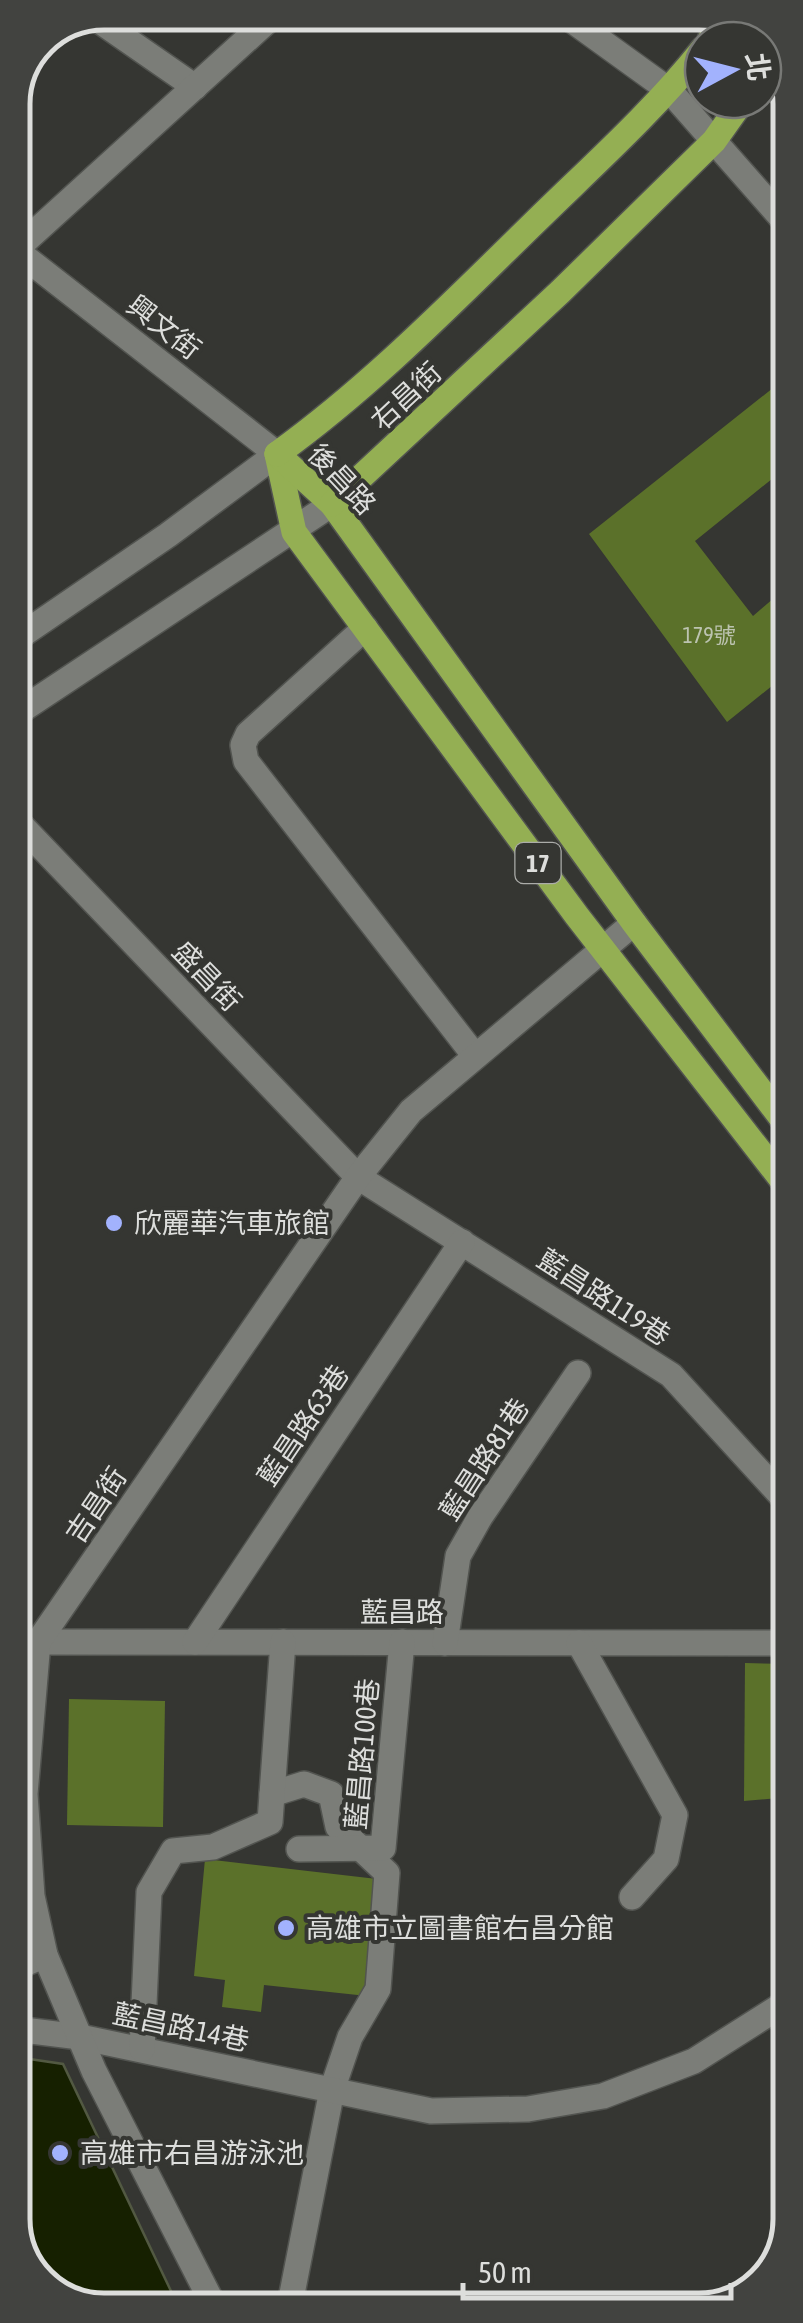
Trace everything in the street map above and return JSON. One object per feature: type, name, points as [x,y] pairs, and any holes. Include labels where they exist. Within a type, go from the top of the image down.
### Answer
[{"type":"main road","name":"右昌街","points":[[277,454],[331,415],[683,74]]},
{"type":"main road","name":"右昌街","points":[[332,504],[560,292],[714,141],[729,120]]},
{"type":"main road","name":"後昌路","points":[[277,454],[332,504],[634,923],[773,1107]]},
{"type":"main road","name":"後昌路","points":[[277,454],[294,532],[602,949],[773,1168]]},
{"type":"street","points":[[113,30],[194,86]]},
{"type":"street","points":[[30,235],[257,30]]},
{"type":"street","points":[[590,30],[670,90],[773,207]]},
{"type":"street","name":"興文街","points":[[30,262],[277,454]]},
{"type":"street","name":"右昌街","points":[[30,631],[277,454]]},
{"type":"street","name":"右昌街","points":[[30,705],[332,504]]},
{"type":"street","points":[[364,628],[248,734],[243,746],[246,760],[475,1056]]},
{"type":"street","name":"盛昌街","points":[[30,835],[358,1177]]},
{"type":"street","name":"吉昌街","points":[[30,1638],[358,1177],[411,1110],[634,923]]},
{"type":"street","name":"藍昌路119巷","points":[[358,1177],[671,1376],[773,1486]]},
{"type":"street","name":"藍昌路63巷","points":[[195,1642],[462,1242]]},
{"type":"street","name":"藍昌路81巷","points":[[444,1643],[458,1556],[578,1372]]},
{"type":"street","name":"藍昌路","points":[[30,1642],[773,1643]]},
{"type":"street","points":[[142,2050],[149,1892],[173,1851],[213,1847],[270,1822],[283,1642]]},
{"type":"street","name":"藍昌路100巷","points":[[298,1849],[383,1848],[402,1642]]},
{"type":"street","points":[[579,1643],[675,1815],[666,1859],[632,1897]]},
{"type":"street","points":[[272,1794],[304,1784],[331,1794],[338,1827],[387,1873],[378,1989],[350,2037],[332,2090],[292,2293]]},
{"type":"street","name":"吉昌街","points":[[30,1867],[45,1955],[80,2037],[208,2293]]},
{"type":"street","points":[[30,1962],[45,1955]]},
{"type":"street","name":"藍昌路14巷","points":[[30,2031],[80,2037],[431,2111],[528,2109],[603,2096],[694,2061],[773,2011]]},
{"type":"shaded area","name":"高雄市右昌游泳池","points":[[30,2059],[63,2064],[172,2293],[99,2293],[80,2289],[48,2268],[36,2247],[30,2219]]},
{"type":"building","points":[[773,388],[773,478],[695,541],[753,616],[773,599],[773,685],[727,722],[589,534]]},
{"type":"building","points":[[745,1663],[773,1664],[773,1798],[744,1801]]},
{"type":"building","points":[[69,1699],[165,1701],[163,1827],[67,1825]]},
{"type":"building","name":"高雄市立圖書館右昌分館","points":[[205,1859],[377,1879],[367,1996],[264,1985],[261,2012],[222,2007],[225,1980],[194,1976]]},
{"type":"place","name":"欣麗華汽車旅館","points":[[114,1223]]},
{"type":"place","name":"高雄市立圖書館右昌分館","points":[[286,1928]]},
{"type":"place","name":"高雄市右昌游泳池","points":[[60,2153]]}]
